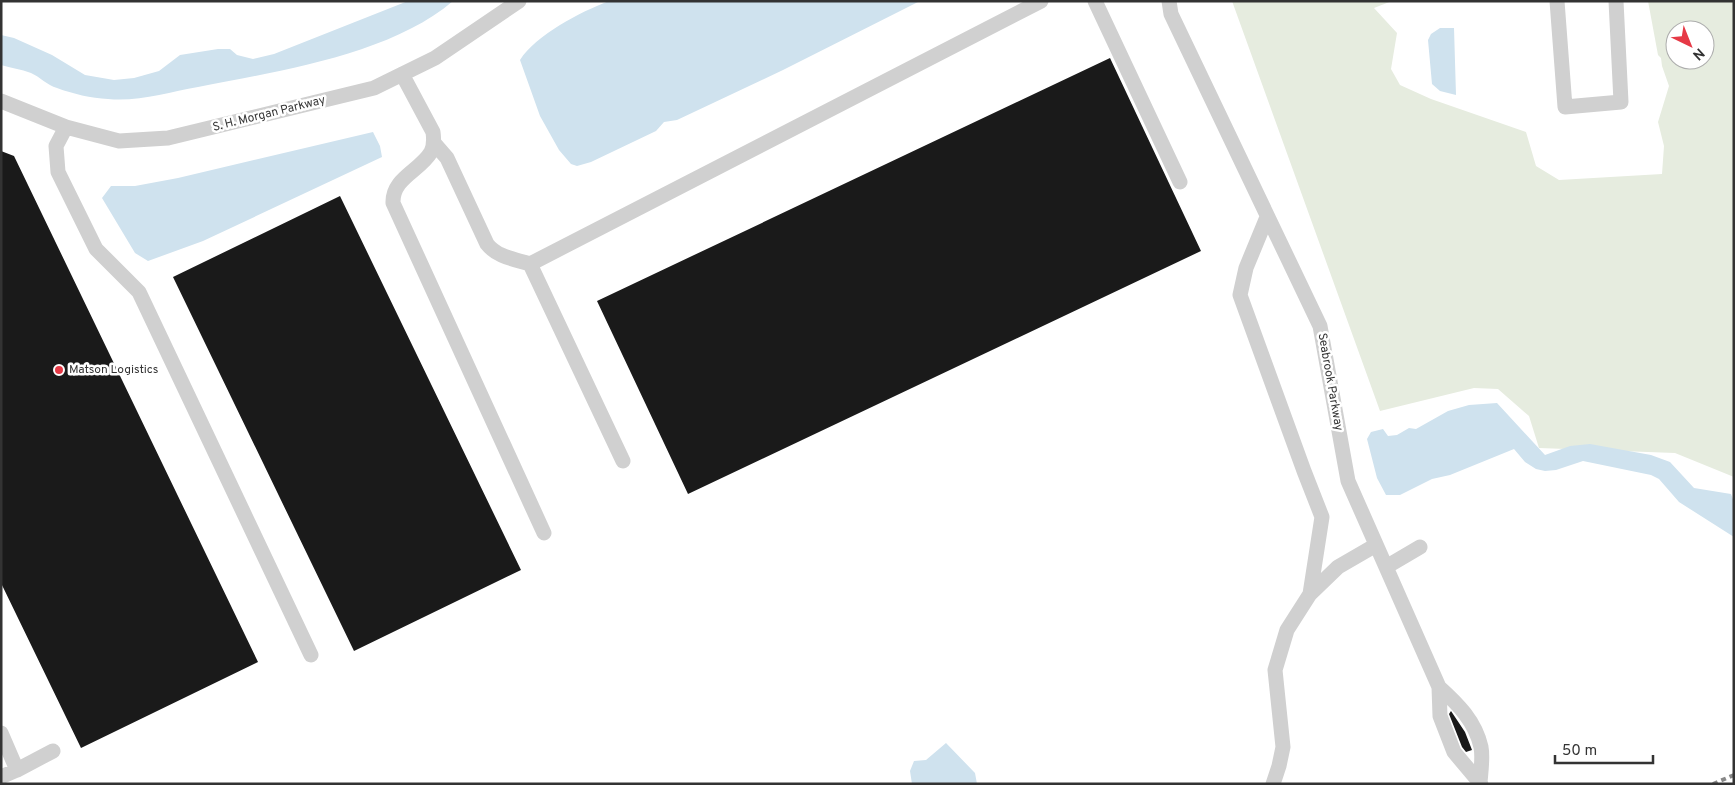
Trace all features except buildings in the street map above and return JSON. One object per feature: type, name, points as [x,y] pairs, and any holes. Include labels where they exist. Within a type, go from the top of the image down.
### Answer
[{"type":"street","name":"S. H. Morgan Parkway","points":[[1,101],[66,126],[119,141],[168,138],[374,88],[435,58],[519,1]]},
{"type":"street","points":[[434,143],[447,158],[487,244],[497,254],[530,264],[1041,1]]},
{"type":"street","points":[[1095,1],[1180,182]]},
{"type":"street","name":"Seabrook Parkway","points":[[1169,1],[1171,14],[1320,326],[1348,481],[1439,686],[1440,716],[1454,752],[1480,783]]},
{"type":"street","points":[[1557,1],[1565,107],[1622,102],[1616,1]]},
{"type":"street","points":[[402,74],[433,132],[434,143],[431,152],[396,186],[392,195],[393,203],[544,533]]},
{"type":"street","points":[[66,126],[56,146],[58,172],[96,249],[139,292],[310,655]]},
{"type":"street","points":[[1268,217],[1246,268],[1240,295],[1322,517],[1310,594]]},
{"type":"street","points":[[530,264],[624,461]]},
{"type":"street","points":[[1273,784],[1283,747],[1275,670],[1287,630],[1310,594],[1338,567],[1376,545]]},
{"type":"street","points":[[1386,567],[1420,547]]},
{"type":"street","name":"Seabrook Parkway","points":[[1439,686],[1461,707],[1474,728],[1482,748],[1480,783]]},
{"type":"street","points":[[1,733],[17,770]]},
{"type":"street","points":[[1,777],[53,751]]},
{"type":"shaded area","points":[[1232,1],[1392,1],[1374,8],[1397,33],[1391,69],[1400,85],[1431,99],[1526,132],[1536,166],[1559,180],[1662,174],[1664,146],[1658,122],[1669,86],[1661,58],[1658,55],[1648,1],[1734,1],[1734,477],[1675,453],[1539,448],[1529,416],[1498,389],[1474,388],[1380,411]]},
{"type":"water","points":[[408,1],[453,1],[427,20],[398,35],[366,48],[297,67],[142,98],[119,100],[69,92],[53,87],[24,70],[1,65],[1,35],[14,38],[52,55],[85,75],[114,80],[134,78],[159,71],[180,55],[218,49],[230,49],[237,55],[253,59],[274,54]]},
{"type":"water","points":[[609,1],[920,1],[783,70],[677,120],[664,122],[656,131],[591,162],[577,166],[571,164],[559,150],[540,116],[520,60],[537,42],[560,25],[585,11]]},
{"type":"water","points":[[1440,28],[1454,28],[1456,95],[1440,91],[1432,84],[1428,40],[1431,34]]},
{"type":"water","points":[[373,132],[380,146],[382,157],[203,241],[148,261],[135,253],[102,198],[111,186],[135,186],[178,178]]},
{"type":"water","points":[[1497,403],[1545,455],[1570,446],[1590,444],[1651,455],[1670,462],[1694,488],[1731,494],[1734,502],[1734,537],[1679,502],[1659,479],[1651,475],[1583,461],[1556,470],[1545,471],[1536,469],[1525,462],[1514,449],[1450,475],[1432,479],[1400,495],[1386,495],[1377,478],[1367,439],[1371,432],[1383,429],[1388,436],[1397,435],[1409,428],[1416,429],[1448,411],[1469,405]]},
{"type":"water","points":[[946,743],[975,773],[977,784],[912,784],[910,771],[914,761],[926,760]]},
{"type":"railway","points":[[1713,784],[1734,775]]},
{"type":"place","name":"Matson Logistics","points":[[59,370]]}]
